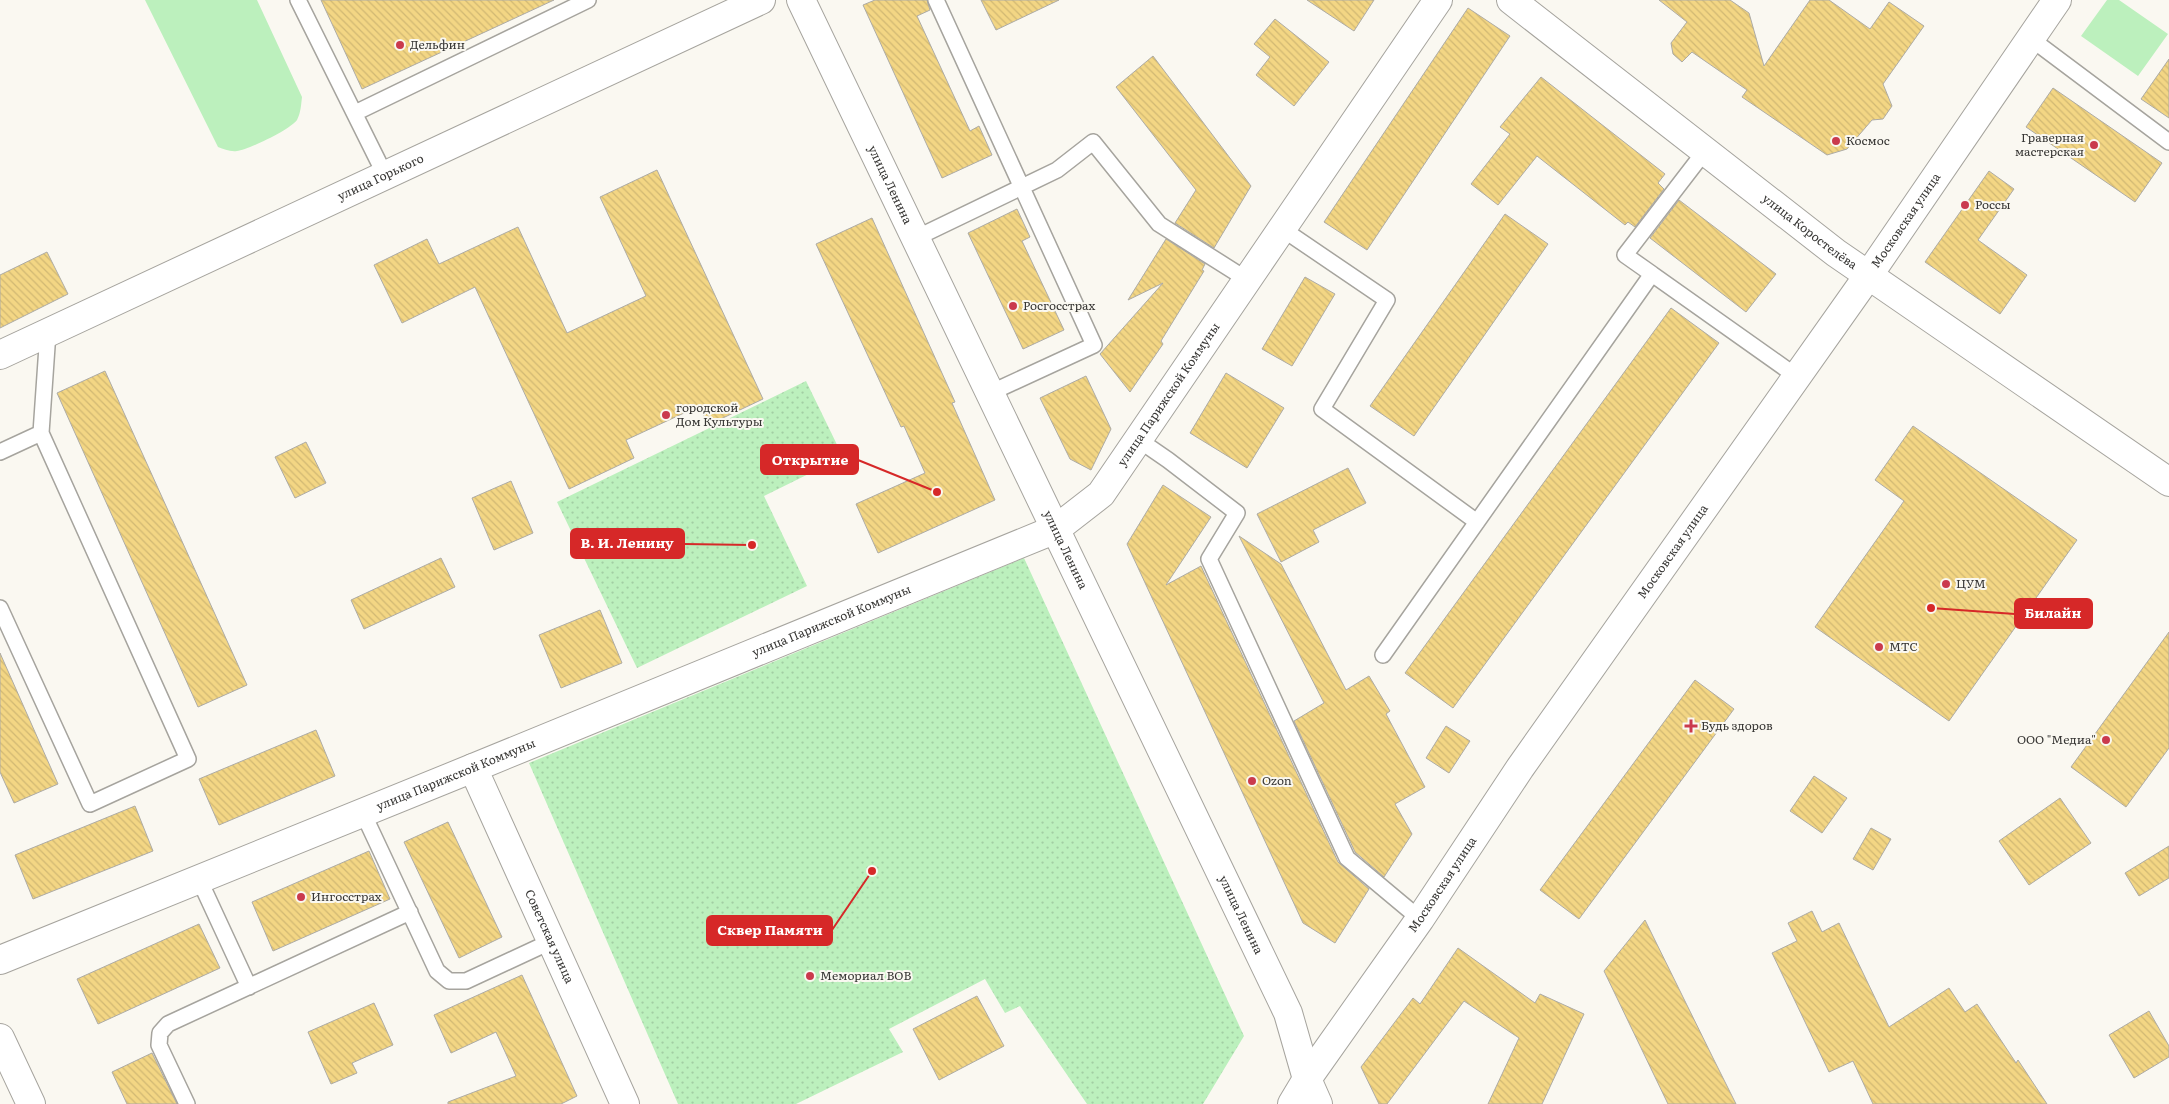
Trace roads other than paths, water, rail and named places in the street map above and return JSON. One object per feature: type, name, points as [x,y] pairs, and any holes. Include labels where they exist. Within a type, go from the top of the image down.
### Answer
[{"type":"street","name":"улица Горького","points":[[0,355],[761,0]]},
{"type":"street","name":"улица Ленина","points":[[801,0],[1288,1013],[1307,1079],[1318,1104]]},
{"type":"street","name":"улица Парижской Коммуны","points":[[0,960],[1056,529],[1101,494],[1438,0]]},
{"type":"street","name":"улица Коростелёва","points":[[1511,0],[1868,276],[2169,482]]},
{"type":"street","name":"Московская улица","points":[[1292,1104],[1307,1079],[1420,919],[1520,768],[1868,276],[2057,0]]},
{"type":"street","name":"Советская улица","points":[[473,768],[625,1104]]},
{"type":"street","points":[[0,1038],[31,1104]]},
{"type":"lane","points":[[298,0],[385,175]]},
{"type":"lane","points":[[354,113],[588,0]]},
{"type":"lane","points":[[936,0],[1020,188],[1094,345],[990,393]]},
{"type":"lane","points":[[2030,38],[2169,142]]},
{"type":"lane","points":[[916,238],[1058,170],[1093,142],[1159,224],[1246,279]]},
{"type":"lane","points":[[1705,151],[1625,255],[1796,376]]},
{"type":"lane","points":[[1281,228],[1388,300],[1322,409],[1477,522]]},
{"type":"lane","points":[[1383,656],[1652,274]]},
{"type":"lane","points":[[0,608],[90,804],[188,759],[41,434],[48,332]]},
{"type":"lane","points":[[0,452],[41,434]]},
{"type":"lane","points":[[1139,440],[1237,513],[1209,560],[1348,858],[1420,919]]},
{"type":"lane","points":[[363,813],[437,971],[449,981],[466,981],[552,941]]},
{"type":"lane","points":[[199,879],[248,987]]},
{"type":"lane","points":[[187,1104],[159,1045],[160,1033],[168,1024],[410,912]]},
{"type":"place","name":"Дельфин","points":[[400,45]]},
{"type":"place","name":"Космос","points":[[1836,141]]},
{"type":"place","name":"Граверная мастерская","points":[[2094,145]]},
{"type":"place","name":"Россы","points":[[1965,205]]},
{"type":"place","name":"Росгосстрах","points":[[1013,306]]},
{"type":"place","name":"городской Дом Культуры","points":[[666,415]]},
{"type":"place","name":"Открытие","points":[[937,492]]},
{"type":"place","name":"В. И. Ленину","points":[[752,545]]},
{"type":"place","name":"ЦУМ","points":[[1946,584]]},
{"type":"place","name":"Билайн","points":[[1931,608]]},
{"type":"place","name":"МТС","points":[[1879,647]]},
{"type":"place","name":"Будь здоров","points":[[1691,726]]},
{"type":"place","name":"ООО \"Медиа\"","points":[[2106,740]]},
{"type":"place","name":"Ozon","points":[[1252,781]]},
{"type":"place","name":"Сквер Памяти","points":[[872,871]]},
{"type":"place","name":"Ингосстрах","points":[[301,897]]},
{"type":"place","name":"Мемориал ВОВ","points":[[810,976]]}]
